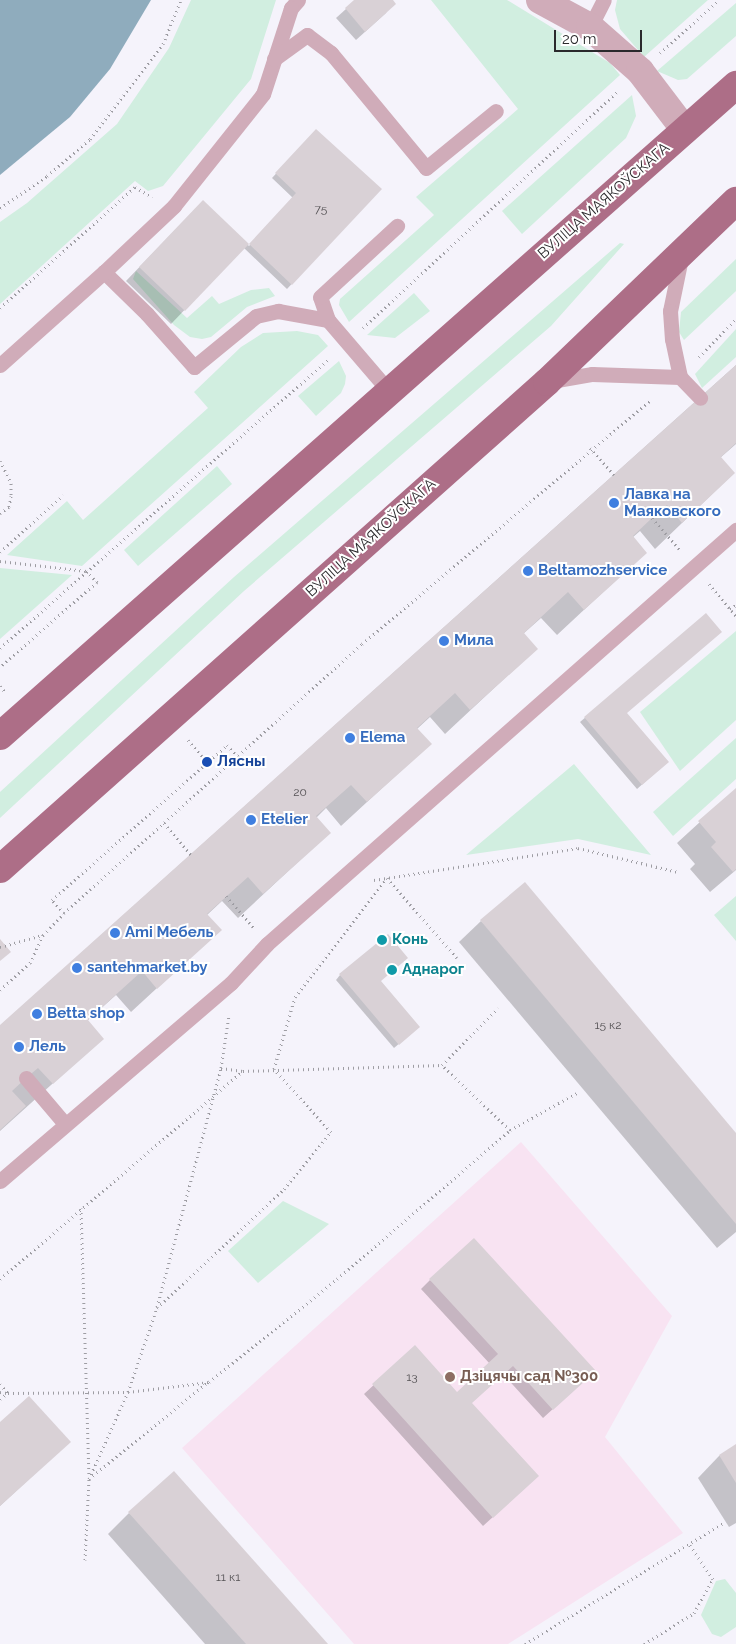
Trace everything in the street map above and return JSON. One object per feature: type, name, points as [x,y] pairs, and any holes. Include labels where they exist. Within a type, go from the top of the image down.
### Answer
[{"type":"main road","name":"ВУЛІЦА МАЯКОЎСКАГА","points":[[0,736],[388,390],[736,85]]},
{"type":"main road","name":"ВУЛІЦА МАЯКОЎСКАГА","points":[[0,868],[547,382],[736,201]]},
{"type":"street","points":[[540,0],[590,27],[640,71],[685,130]]},
{"type":"lane","points":[[0,365],[104,272],[174,206],[262,94],[291,8],[298,0]]},
{"type":"lane","points":[[590,27],[604,0]]},
{"type":"lane","points":[[274,60],[307,36],[330,53],[426,168],[496,112]]},
{"type":"lane","points":[[388,390],[328,320],[320,297],[397,226]]},
{"type":"lane","points":[[682,252],[670,311],[680,377],[700,398]]},
{"type":"lane","points":[[104,272],[147,314],[194,367],[256,316],[278,311],[328,320]]},
{"type":"lane","points":[[547,382],[592,374],[680,377]]},
{"type":"lane","points":[[0,1181],[231,983],[267,944],[736,530]]},
{"type":"lane","points":[[26,1078],[65,1124]]},
{"type":"path","points":[[0,208],[47,176],[90,139],[163,44],[181,0]]},
{"type":"path","points":[[362,329],[719,0]]},
{"type":"path","points":[[0,308],[135,187],[146,195],[159,195]]},
{"type":"path","points":[[0,646],[338,351]]},
{"type":"path","points":[[0,990],[30,963],[43,935],[64,913],[362,644],[590,448],[614,475]]},
{"type":"path","points":[[0,461],[11,483],[9,507],[0,513]]},
{"type":"path","points":[[0,552],[63,495]]},
{"type":"path","points":[[652,518],[736,616]]},
{"type":"path","points":[[0,560],[86,571],[97,582],[0,667]]},
{"type":"path","points":[[730,610],[736,605]]},
{"type":"path","points":[[64,913],[52,900],[227,745],[238,757]]},
{"type":"path","points":[[164,823],[190,855]]},
{"type":"path","points":[[331,887],[578,848],[678,872]]},
{"type":"path","points":[[387,878],[457,958]]},
{"type":"path","points":[[274,1070],[290,1005],[387,878]]},
{"type":"path","points":[[226,896],[267,944]]},
{"type":"path","points":[[0,946],[43,935]]},
{"type":"path","points":[[90,1479],[128,1392],[156,1308],[221,1068],[231,983]]},
{"type":"path","points":[[221,1068],[274,1070],[442,1065],[498,1008]]},
{"type":"path","points":[[442,1065],[510,1130]]},
{"type":"path","points":[[0,1279],[242,1070]]},
{"type":"path","points":[[156,1308],[284,1189],[331,1132],[274,1070]]},
{"type":"path","points":[[90,1479],[337,1279],[510,1130],[577,1093]]},
{"type":"path","points":[[81,1208],[90,1479],[86,1560]]},
{"type":"path","points":[[0,1392],[128,1392],[209,1382]]},
{"type":"path","points":[[0,1384],[8,1392]]},
{"type":"path","points":[[0,1400],[8,1392]]},
{"type":"path","points":[[525,1644],[725,1522]]},
{"type":"path","points":[[644,1644],[694,1613],[713,1579],[689,1544]]},
{"type":"shaded area","name":"Дзіцячы сад №300","points":[[521,1142],[672,1316],[605,1437],[683,1533],[508,1644],[354,1644],[182,1448]]},
{"type":"green space","points":[[191,0],[276,0],[251,79],[163,186],[148,191],[135,181],[0,304],[0,222],[27,203],[117,124],[169,48]]},
{"type":"green space","points":[[431,0],[507,0],[610,63],[620,75],[349,322],[339,305],[340,299],[434,215],[416,197],[518,109]]},
{"type":"green space","points":[[617,0],[708,0],[644,57],[620,29],[615,10]]},
{"type":"green space","points":[[736,3],[736,36],[687,79],[678,80],[657,71]]},
{"type":"green space","points":[[632,95],[636,116],[626,138],[522,234],[502,211]]},
{"type":"green space","points":[[620,243],[624,244],[551,326],[244,591],[0,818],[0,792],[234,577]]},
{"type":"green space","points":[[736,259],[736,291],[684,340],[679,332],[681,312]]},
{"type":"green space","points":[[136,271],[187,318],[212,296],[219,304],[251,290],[269,288],[275,296],[247,307],[211,337],[202,339],[190,337],[174,325],[133,279]]},
{"type":"green space","points":[[414,293],[430,311],[395,338],[367,335]]},
{"type":"green space","points":[[736,329],[736,357],[702,388],[695,374]]},
{"type":"green space","points":[[297,331],[318,335],[328,346],[82,566],[7,555],[67,501],[83,520],[208,408],[194,392],[241,347],[263,333]]},
{"type":"green space","points":[[339,361],[346,376],[345,384],[341,393],[316,416],[298,396]]},
{"type":"green space","points":[[217,466],[232,484],[138,566],[124,550]]},
{"type":"green space","points":[[0,568],[72,575],[0,639]]},
{"type":"green space","points":[[736,631],[736,720],[680,771],[640,712]]},
{"type":"green space","points":[[736,738],[736,779],[673,836],[653,812]]},
{"type":"green space","points":[[574,764],[651,855],[578,839],[466,855]]},
{"type":"green space","points":[[736,896],[736,941],[714,915]]},
{"type":"green space","points":[[283,1201],[329,1224],[258,1283],[228,1251]]},
{"type":"green space","points":[[725,1579],[736,1593],[736,1627],[721,1637],[712,1634],[701,1615],[716,1581]]},
{"type":"water","points":[[0,0],[151,0],[110,69],[70,117],[0,175]]},
{"type":"building","points":[[354,0],[393,0],[396,4],[365,32],[345,8]]},
{"type":"building","points":[[316,129],[382,189],[292,285],[249,244],[296,193],[275,173]]},
{"type":"building","points":[[203,200],[249,244],[185,311],[139,267]]},
{"type":"building","points":[[736,365],[736,443],[721,457],[735,473],[682,523],[667,505],[652,518],[633,536],[647,553],[584,610],[568,592],[524,633],[538,649],[470,710],[455,693],[417,728],[432,744],[367,802],[351,785],[316,816],[331,833],[263,894],[248,877],[207,914],[222,930],[157,989],[142,971],[88,1020],[104,1039],[53,1084],[38,1068],[12,1091],[26,1106],[0,1130],[0,1025]]},
{"type":"building","points":[[706,613],[722,632],[627,713],[669,762],[642,785],[584,717]]},
{"type":"building","points":[[736,788],[736,869],[733,872],[711,847],[716,842],[698,821]]},
{"type":"building","points":[[525,882],[736,1133],[736,1224],[480,920]]},
{"type":"building","points":[[388,934],[408,958],[381,981],[420,1027],[399,1045],[339,974]]},
{"type":"building","points":[[0,939],[11,952],[0,961]]},
{"type":"building","points":[[474,1238],[596,1371],[553,1410],[513,1366],[472,1403],[539,1476],[493,1518],[372,1384],[415,1345],[457,1392],[498,1354],[429,1279]]},
{"type":"building","points":[[29,1396],[71,1442],[0,1506],[0,1422]]},
{"type":"building","points":[[736,1444],[736,1483],[719,1455]]},
{"type":"building","points":[[174,1471],[328,1644],[246,1644],[128,1512]]},
{"type":"place","name":"Лавка на Маяковского","points":[[614,503]]},
{"type":"place","name":"Beltamozhservice","points":[[528,571]]},
{"type":"place","name":"Мила","points":[[444,641]]},
{"type":"place","name":"Elema","points":[[350,738]]},
{"type":"place","name":"Лясны","points":[[207,762]]},
{"type":"place","name":"Etelier","points":[[251,820]]},
{"type":"place","name":"Ami Мебель","points":[[115,933]]},
{"type":"place","name":"Конь","points":[[382,940]]},
{"type":"place","name":"santehmarket.by","points":[[77,968]]},
{"type":"place","name":"Аднарог","points":[[392,970]]},
{"type":"place","name":"Betta shop","points":[[37,1014]]},
{"type":"place","name":"Лель","points":[[19,1047]]},
{"type":"place","name":"Дзіцячы сад №300","points":[[450,1377]]}]
